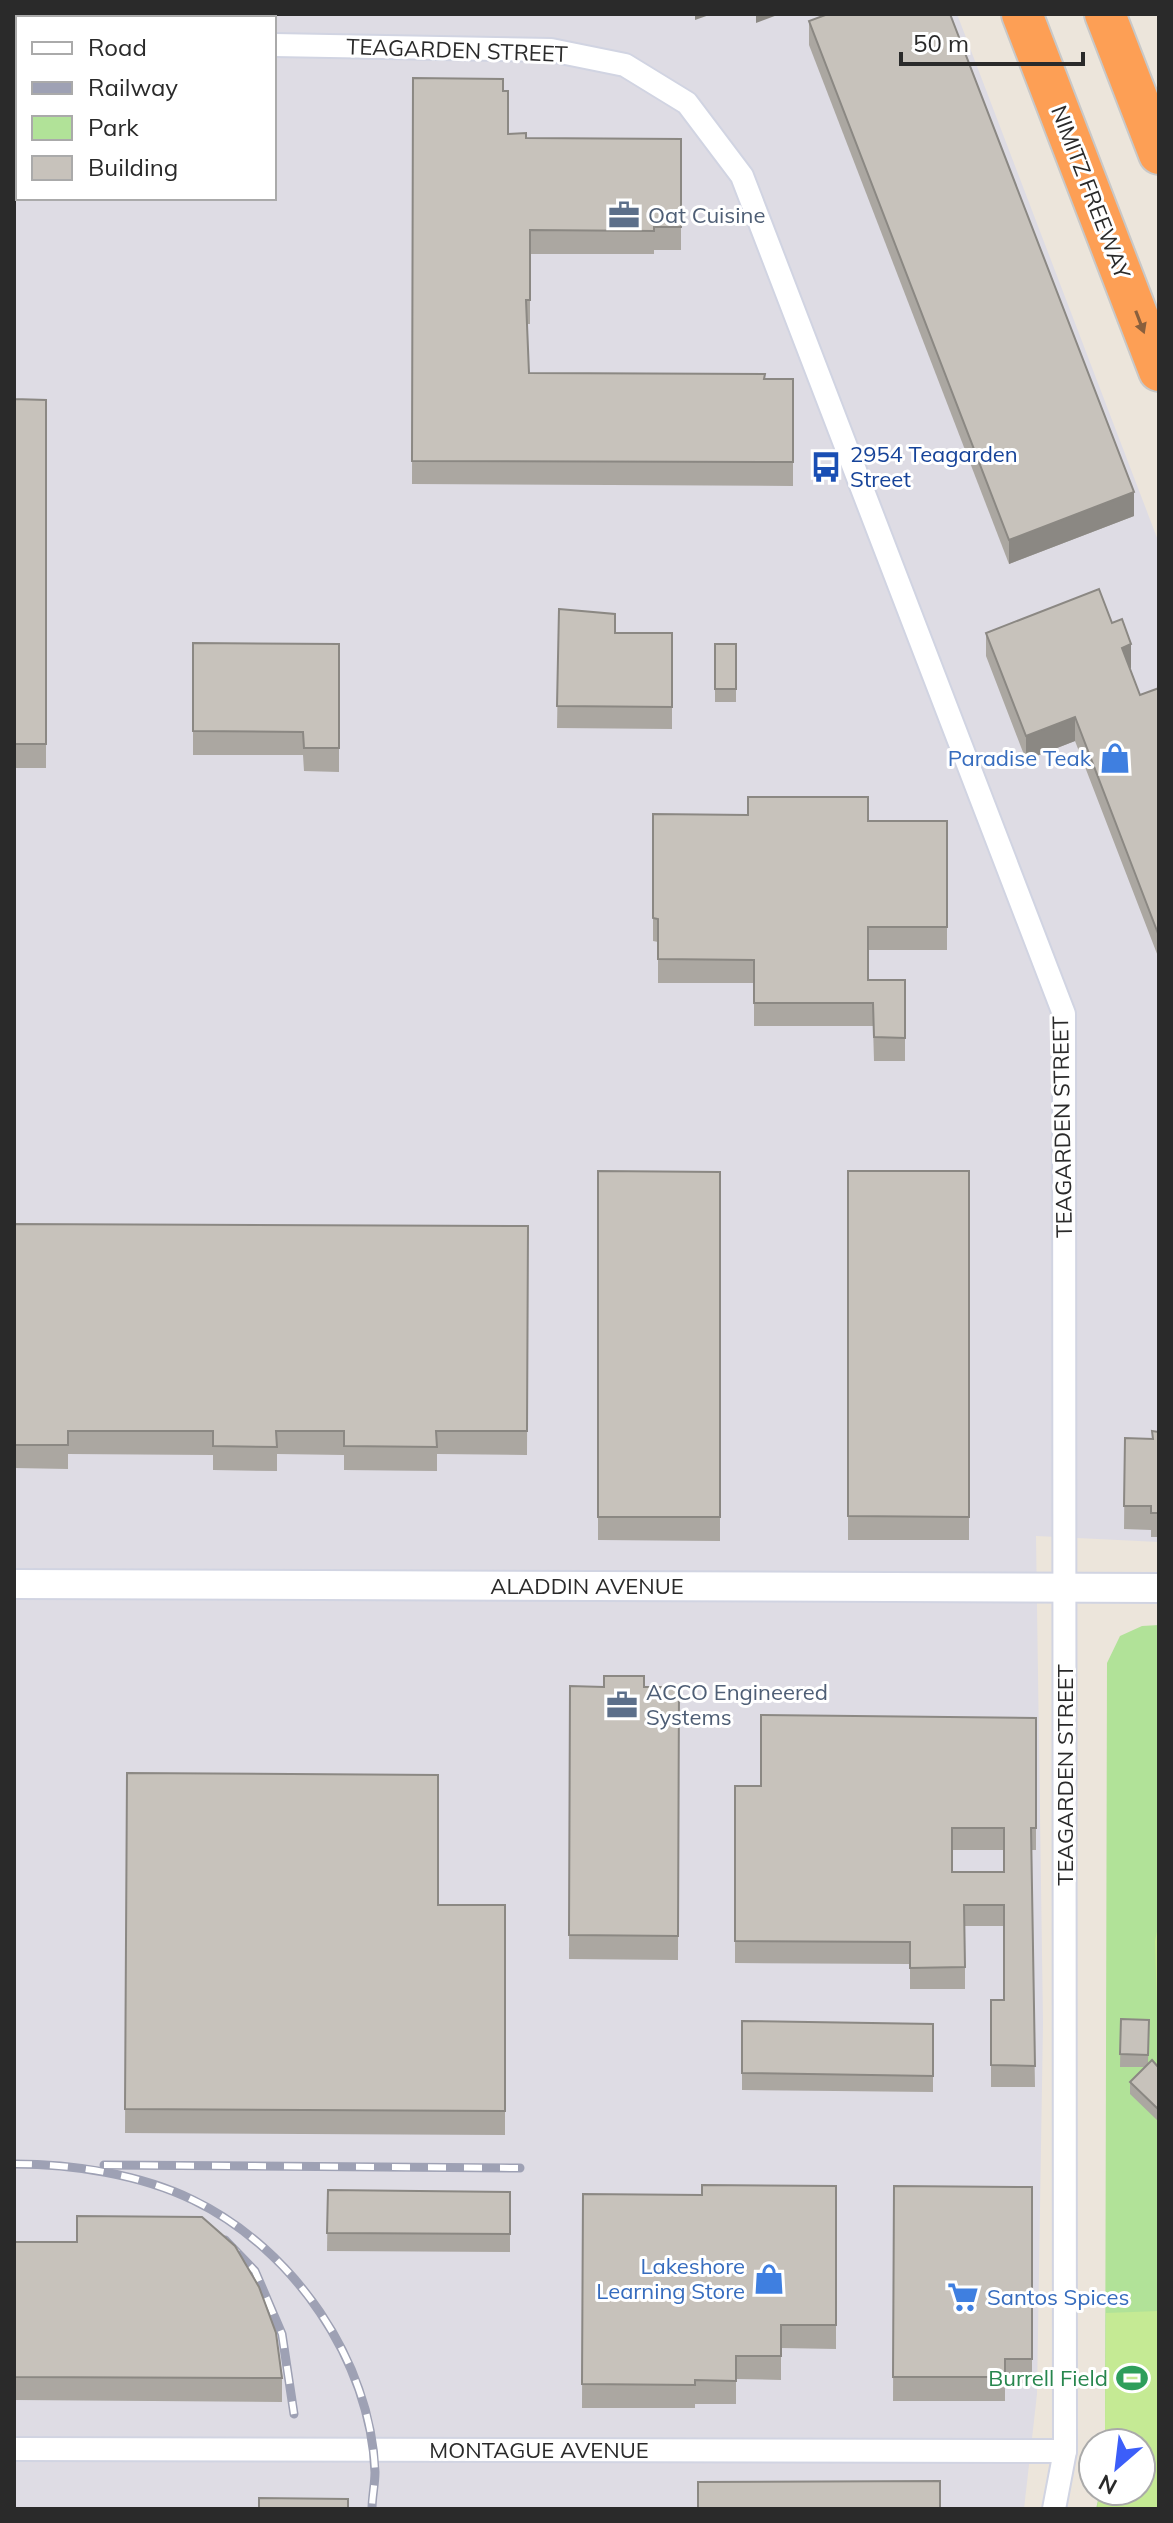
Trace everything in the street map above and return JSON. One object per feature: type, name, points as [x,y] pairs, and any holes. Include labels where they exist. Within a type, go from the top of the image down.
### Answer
[{"type":"highway","name":"NIMITZ FREEWAY","points":[[1022,14],[1159,371]]},
{"type":"highway","points":[[1105,14],[1159,154]]},
{"type":"street","name":"TEAGARDEN STREET","points":[[276,45],[551,50],[625,65],[687,103],[742,176],[1064,1014],[1065,2451],[1054,2509]]},
{"type":"street","name":"ALADDIN AVENUE","points":[[14,1584],[1159,1588]]},
{"type":"street","name":"MONTAGUE AVENUE","points":[[14,2449],[1065,2451]]},
{"type":"shaded area","points":[[14,14],[957,14],[1159,543],[1159,1542],[1036,1536],[1043,2023],[1037,2394],[1024,2509],[14,2509]]},
{"type":"green space","points":[[1159,1625],[1159,2509],[1096,2509],[1157,2507],[1157,2427],[1105,2427],[1107,1663],[1120,1636],[1142,1626]]},
{"type":"green space","points":[[1159,1921],[1159,2070],[1155,1941]]},
{"type":"green space","name":"Burrell Field","points":[[1159,2311],[1159,2509],[1097,2509],[1157,2507],[1157,2427],[1105,2427],[1106,2313]]},
{"type":"building","points":[[828,14],[950,14],[1134,492],[1009,540],[809,21]]},
{"type":"building","points":[[413,78],[503,79],[503,91],[508,91],[508,134],[526,133],[526,138],[681,139],[681,227],[654,227],[654,231],[530,230],[530,300],[526,300],[529,373],[765,374],[764,379],[793,379],[793,462],[412,461]]},
{"type":"building","points":[[14,399],[46,400],[46,744],[14,744]]},
{"type":"building","points":[[1099,589],[1112,623],[1122,619],[1131,644],[1122,648],[1140,695],[1159,688],[1159,936],[1075,717],[1026,736],[986,633]]},
{"type":"building","points":[[559,609],[615,614],[615,633],[672,633],[672,707],[557,706]]},
{"type":"building","points":[[193,643],[339,644],[339,748],[304,748],[303,732],[193,731]]},
{"type":"building","points":[[715,644],[736,644],[736,689],[715,689]]},
{"type":"building","points":[[748,797],[868,797],[868,821],[947,821],[947,927],[868,927],[868,980],[905,980],[905,1038],[874,1037],[873,1003],[754,1003],[754,960],[658,959],[658,919],[653,918],[653,814],[748,815]]},
{"type":"building","points":[[598,1171],[720,1172],[720,1517],[598,1517]]},
{"type":"building","points":[[848,1171],[969,1171],[969,1517],[848,1516]]},
{"type":"building","points":[[14,1224],[528,1226],[527,1431],[436,1431],[437,1447],[344,1446],[344,1431],[276,1431],[277,1447],[213,1446],[213,1431],[68,1431],[68,1445],[14,1445]]},
{"type":"building","points":[[1152,1431],[1159,1432],[1159,1513],[1151,1513],[1151,1506],[1124,1506],[1125,1438],[1153,1439]]},
{"type":"building","points":[[604,1676],[644,1676],[644,1687],[679,1687],[678,1936],[569,1935],[570,1686],[604,1687]]},
{"type":"building","points":[[761,1715],[1036,1718],[1036,1828],[1031,1828],[1035,2066],[991,2065],[991,2000],[1004,2000],[1004,1905],[964,1905],[965,1967],[910,1968],[910,1942],[735,1941],[735,1786],[761,1786]],"holes":[[[952,1828],[1004,1828],[1004,1872],[952,1872]]]},
{"type":"building","points":[[127,1773],[438,1775],[438,1905],[505,1905],[505,2111],[125,2109]]},
{"type":"building","points":[[1121,2019],[1149,2020],[1148,2055],[1120,2054]]},
{"type":"building","points":[[742,2021],[933,2024],[933,2076],[742,2073]]},
{"type":"building","points":[[1152,2060],[1159,2068],[1157,2108],[1130,2082]]},
{"type":"building","points":[[702,2185],[836,2186],[836,2325],[781,2325],[781,2356],[736,2356],[736,2381],[695,2380],[695,2385],[582,2384],[583,2194],[702,2195]]},
{"type":"building","name":"Santos Spices","points":[[894,2186],[1032,2187],[1032,2359],[1005,2359],[1005,2377],[893,2377]]},
{"type":"building","points":[[328,2190],[510,2192],[510,2234],[327,2233]]},
{"type":"building","points":[[77,2216],[202,2217],[235,2246],[259,2287],[276,2333],[282,2378],[14,2377],[14,2242],[77,2242]]},
{"type":"building","points":[[940,2481],[940,2509],[698,2509],[698,2482]]},
{"type":"building","points":[[259,2498],[348,2499],[348,2509],[259,2509]]},
{"type":"railway","points":[[14,2164],[105,2172],[151,2183],[193,2200],[229,2221],[263,2247],[320,2312],[342,2350],[359,2389],[370,2430],[375,2472],[372,2509]]},
{"type":"railway","points":[[104,2165],[520,2168]]},
{"type":"railway","points":[[225,2240],[255,2271],[282,2334],[294,2414]]},
{"type":"place","name":"Oat Cuisine","points":[[624,215]]},
{"type":"place","name":"2954 Teagarden Street","points":[[826,467]]},
{"type":"place","name":"Paradise Teak","points":[[1115,758]]},
{"type":"place","name":"ACCO Engineered Systems","points":[[622,1705]]},
{"type":"place","name":"Lakeshore Learning Store","points":[[769,2279]]},
{"type":"place","name":"Santos Spices","points":[[963,2297]]},
{"type":"place","name":"Burrell Field","points":[[1132,2378]]}]
